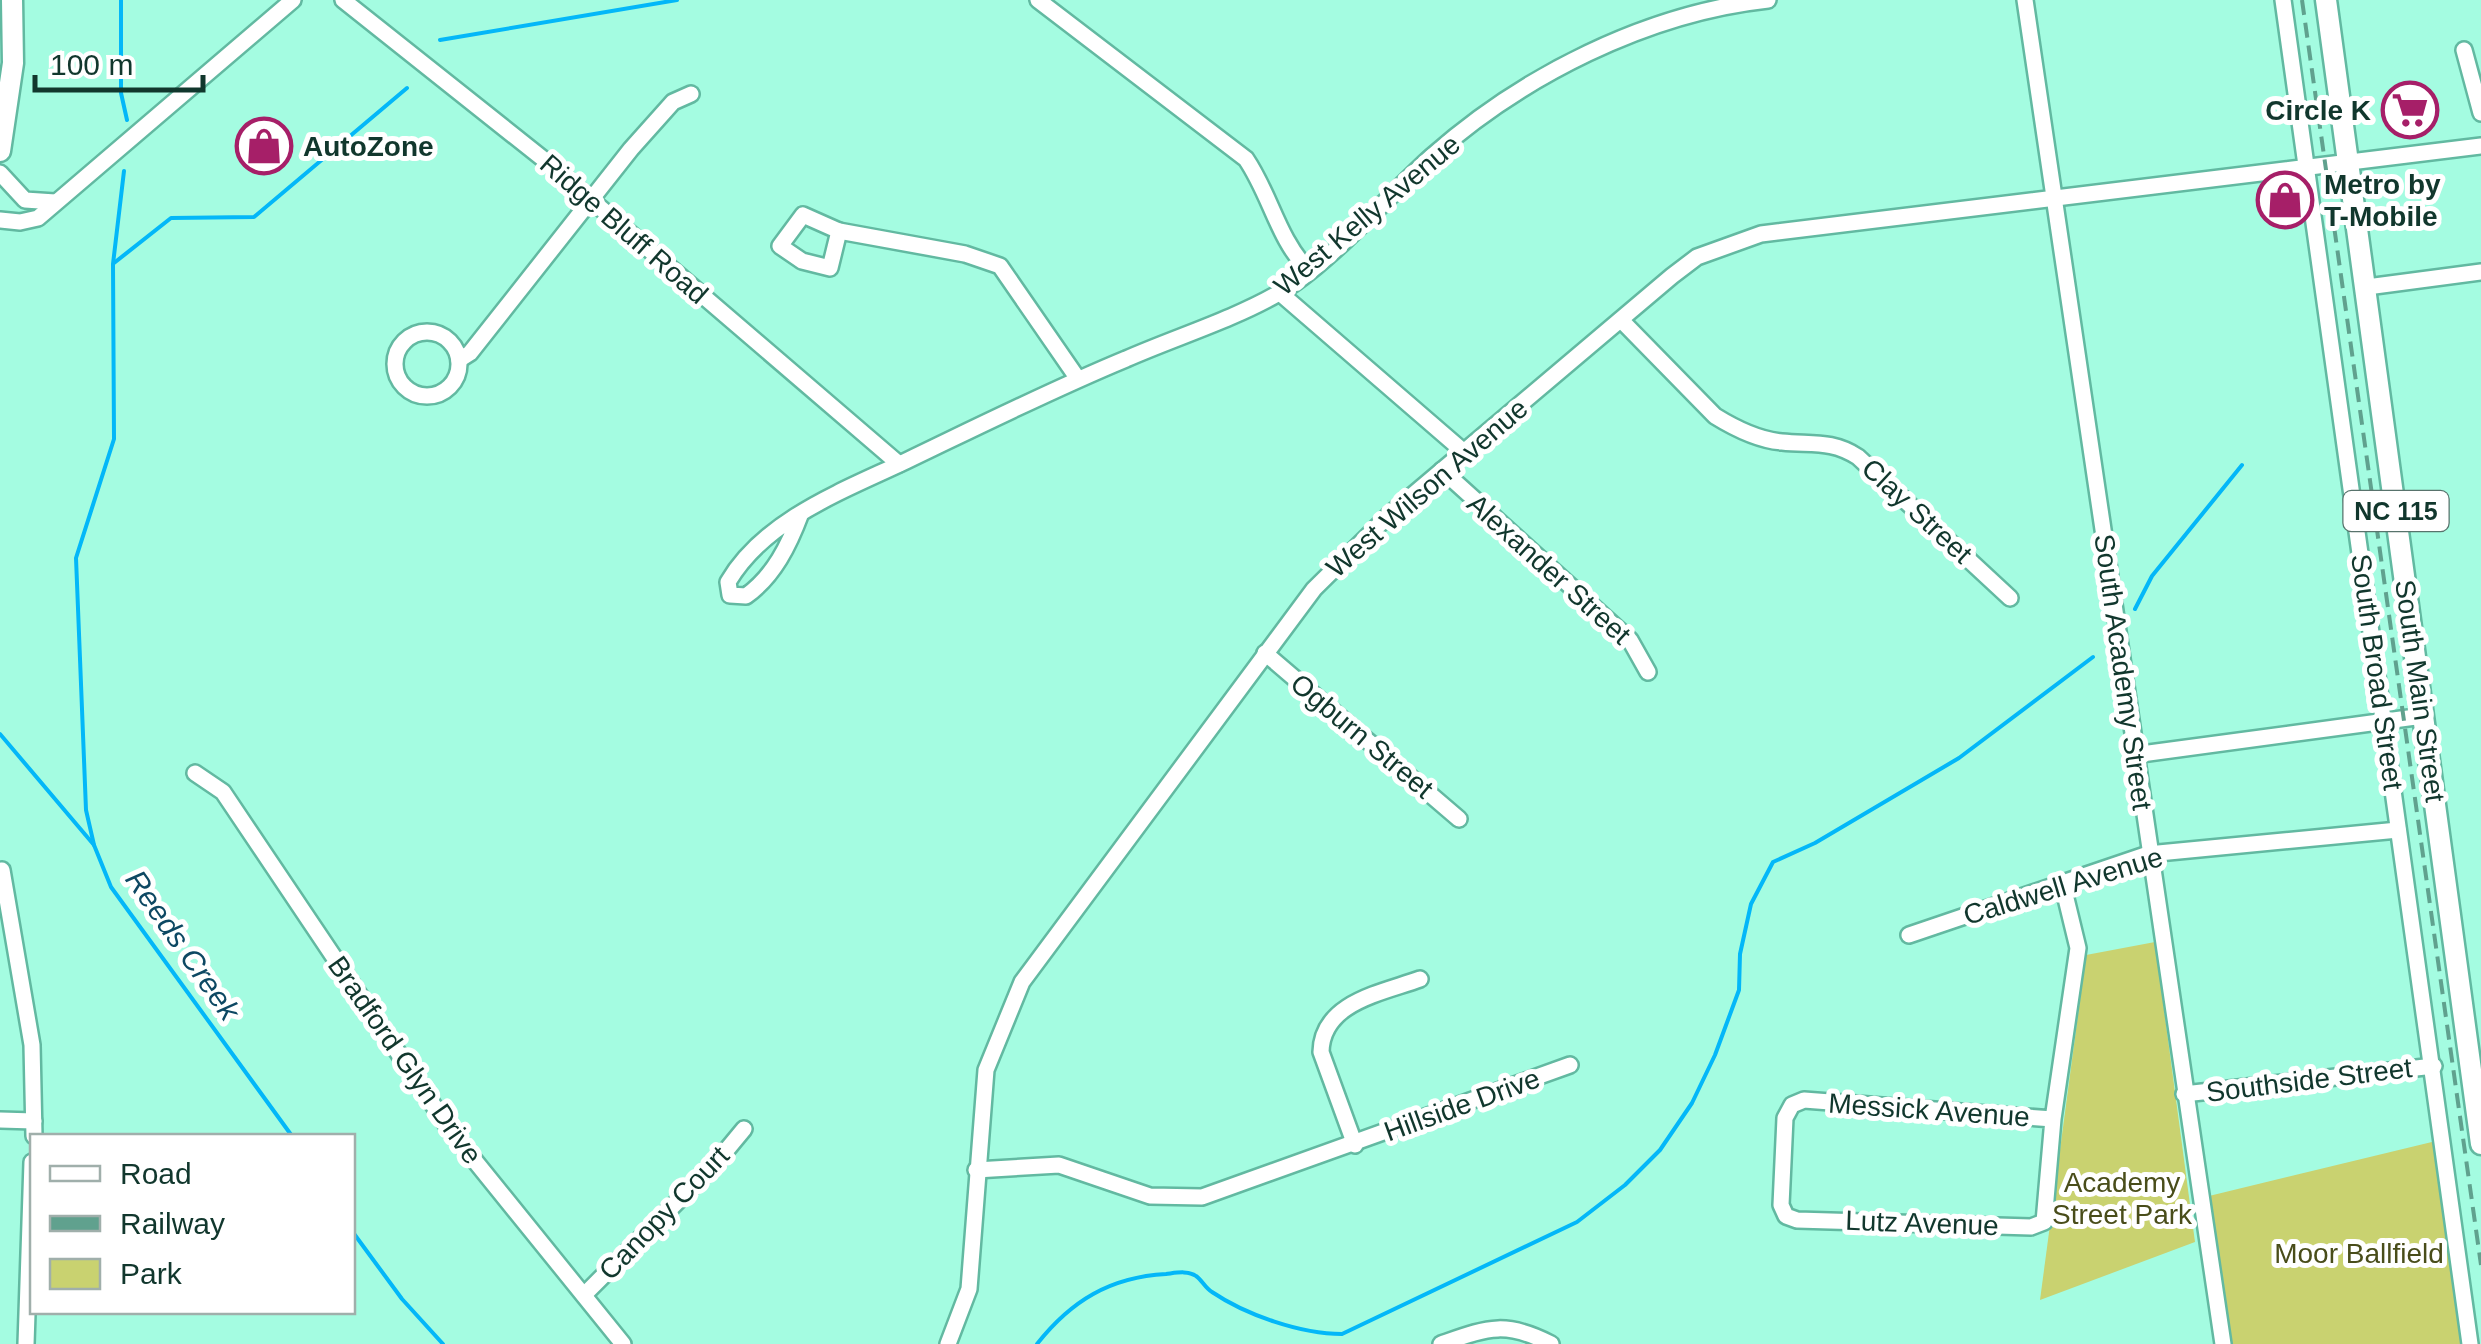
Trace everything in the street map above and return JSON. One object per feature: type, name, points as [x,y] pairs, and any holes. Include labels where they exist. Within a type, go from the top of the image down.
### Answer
[{"type":"main road","points":[[0,150],[13,63],[6,18],[12,0]]},
{"type":"main road","name":"South Main Street","points":[[2326,0],[2481,1144]]},
{"type":"street","points":[[0,220],[30,221],[59,201],[293,0]]},
{"type":"street","name":"Ridge Bluff Road","points":[[343,0],[593,200],[899,464]]},
{"type":"street","points":[[1038,0],[1246,159],[1260,180],[1277,229],[1308,270]]},
{"type":"street","name":"West Kelly Avenue","points":[[801,513],[782,556],[764,581],[746,596],[730,594],[728,582],[736,570],[801,513],[828,495],[1078,379],[1280,293],[1435,154],[1528,88],[1581,57],[1676,16],[1768,0]]},
{"type":"street","name":"South Academy Street","points":[[2025,0],[2222,1344]]},
{"type":"street","name":"South Broad Street","points":[[2283,0],[2470,1344]]},
{"type":"street","points":[[2464,50],[2481,113]]},
{"type":"street","points":[[458,360],[446,338],[422,332],[401,345],[395,368],[408,390],[431,396],[452,383],[458,360],[470,353],[673,102],[691,94]]},
{"type":"street","name":"West Wilson Avenue","points":[[948,1344],[970,1289],[986,1070],[1022,982],[1264,653],[1354,547],[1696,257],[1761,234],[2481,146]]},
{"type":"street","points":[[0,173],[24,200],[59,201]]},
{"type":"street","points":[[838,231],[965,254],[1000,266],[1078,379]]},
{"type":"street","points":[[2367,287],[2481,272]]},
{"type":"street","name":"Alexander Street","points":[[1280,293],[1464,452]]},
{"type":"street","name":"Clay Street","points":[[1621,320],[1730,426],[1779,442],[1831,442],[1858,457],[2010,598]]},
{"type":"street","name":"Alexander Street","points":[[1442,470],[1630,640],[1648,672]]},
{"type":"street","name":"Ogburn Street","points":[[1264,653],[1459,819]]},
{"type":"street","points":[[2134,755],[2423,716]]},
{"type":"street","name":"Bradford Glyn Drive","points":[[195,772],[223,792],[450,1130],[623,1344]]},
{"type":"street","name":"Caldwell Avenue","points":[[1908,935],[2148,854],[2398,830]]},
{"type":"street","points":[[0,1120],[34,1129],[30,1029],[2,870]]},
{"type":"street","points":[[2053,1120],[2078,948],[2062,882]]},
{"type":"street","name":"Hillside Drive","points":[[1355,1145],[1321,1052],[1321,1039],[1344,1007],[1420,979]]},
{"type":"street","name":"Hillside Drive","points":[[976,1170],[1059,1165],[1150,1196],[1186,1200],[1355,1145],[1570,1065]]},
{"type":"street","name":"Southside Street","points":[[2184,1094],[2434,1066]]},
{"type":"street","name":"Messick Avenue","points":[[1797,1220],[1786,1216],[1782,1205],[1785,1118],[1792,1106],[1804,1100],[2053,1120]]},
{"type":"street","name":"Lutz Avenue","points":[[1797,1220],[2031,1227],[2044,1222],[2053,1120]]},
{"type":"street","name":"Canopy Court","points":[[584,1295],[715,1164],[744,1129]]},
{"type":"street","points":[[26,1344],[30,1223]]},
{"type":"street","points":[[1441,1344],[1488,1327],[1512,1328],[1551,1344]]},
{"type":"green space","name":"Academy Street Park","points":[[2155,942],[2195,1242],[2040,1300],[2086,955]]},
{"type":"green space","name":"Moor Ballfield","points":[[2436,1141],[2463,1344],[2231,1344],[2209,1196]]},
{"type":"waterway","points":[[121,0],[121,93],[127,120]]},
{"type":"waterway","points":[[440,40],[677,0]]},
{"type":"waterway","points":[[114,263],[171,218],[254,217],[407,88]]},
{"type":"waterway","points":[[94,845],[86,810],[76,558],[114,439],[113,264],[124,171]]},
{"type":"waterway","points":[[2135,609],[2152,576],[2242,465]]},
{"type":"waterway","points":[[1037,1344],[1064,1315],[1093,1294],[1127,1280],[1181,1272],[1193,1274],[1212,1292],[1257,1315],[1309,1331],[1342,1334],[1577,1222],[1625,1185],[1660,1150],[1692,1103],[1739,990],[1740,954],[1751,904],[1773,862],[1815,843],[1959,758],[2093,657]]},
{"type":"waterway","name":"Reeds Creek","points":[[0,734],[94,845],[111,887],[291,1134]]},
{"type":"waterway","name":"Reeds Creek","points":[[355,1235],[402,1299],[443,1344]]},
{"type":"railway","points":[[2302,0],[2481,1265]]},
{"type":"place","name":"Circle K","points":[[2410,110]]},
{"type":"place","name":"AutoZone","points":[[264,146]]},
{"type":"place","name":"Metro by T-Mobile","points":[[2285,200]]}]
